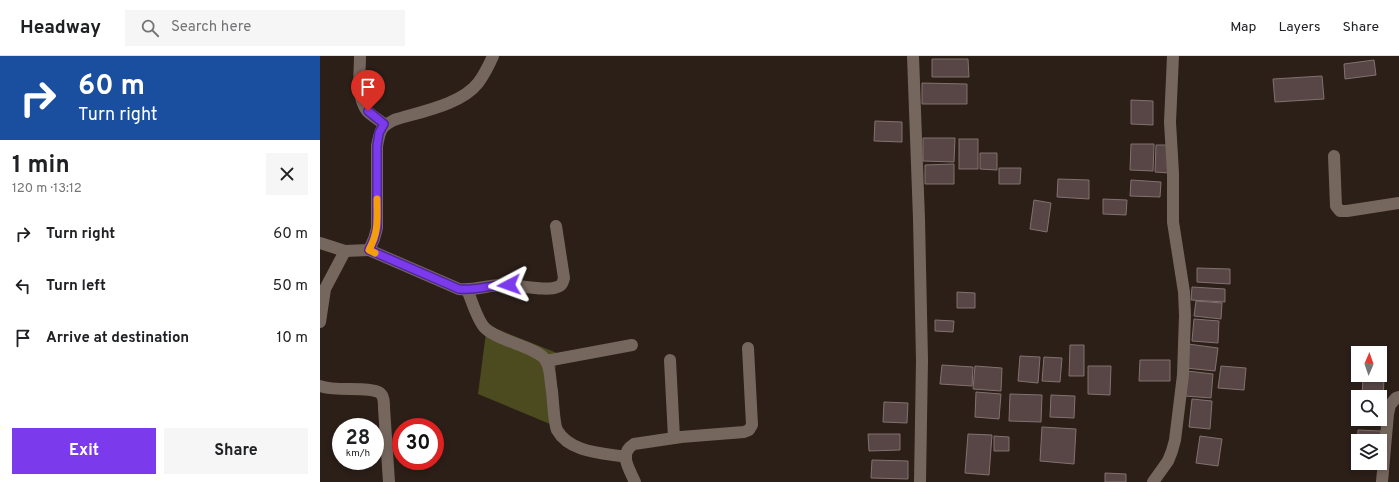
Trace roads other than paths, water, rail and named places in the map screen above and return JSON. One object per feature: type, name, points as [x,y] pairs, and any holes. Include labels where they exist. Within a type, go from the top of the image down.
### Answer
[{"type":"street","points":[[360,56],[360,91],[363,101],[368,111],[384,124]]},
{"type":"street","points":[[369,250],[377,228],[377,146],[379,133],[384,124],[454,100],[469,92],[478,83],[493,56]]},
{"type":"street","points":[[913,56],[922,360],[920,482]]},
{"type":"street","points":[[1153,482],[1168,461],[1172,451],[1175,440],[1183,374],[1185,315],[1184,292],[1173,222],[1173,173],[1170,122],[1173,56]]},
{"type":"street","points":[[1334,156],[1336,206],[1340,211],[1399,204]]},
{"type":"street","points":[[320,243],[345,251],[369,250],[459,289],[467,290],[500,284],[557,288],[562,284],[564,278],[556,226]]},
{"type":"street","points":[[320,322],[325,289],[345,251]]},
{"type":"street","points":[[467,290],[484,327],[493,335],[539,354],[546,361],[549,371],[556,430],[564,439],[578,448],[626,457]]},
{"type":"street","points":[[546,361],[632,344]]},
{"type":"street","points":[[635,482],[627,463],[625,452],[627,448],[634,444],[674,438],[744,432],[749,430],[752,424],[748,348]]},
{"type":"street","points":[[670,360],[674,438]]},
{"type":"street","points":[[320,386],[327,389],[372,390],[380,393],[383,398],[389,482]]},
{"type":"street","points":[[1382,482],[1388,414],[1390,405],[1396,398],[1399,397]]}]
